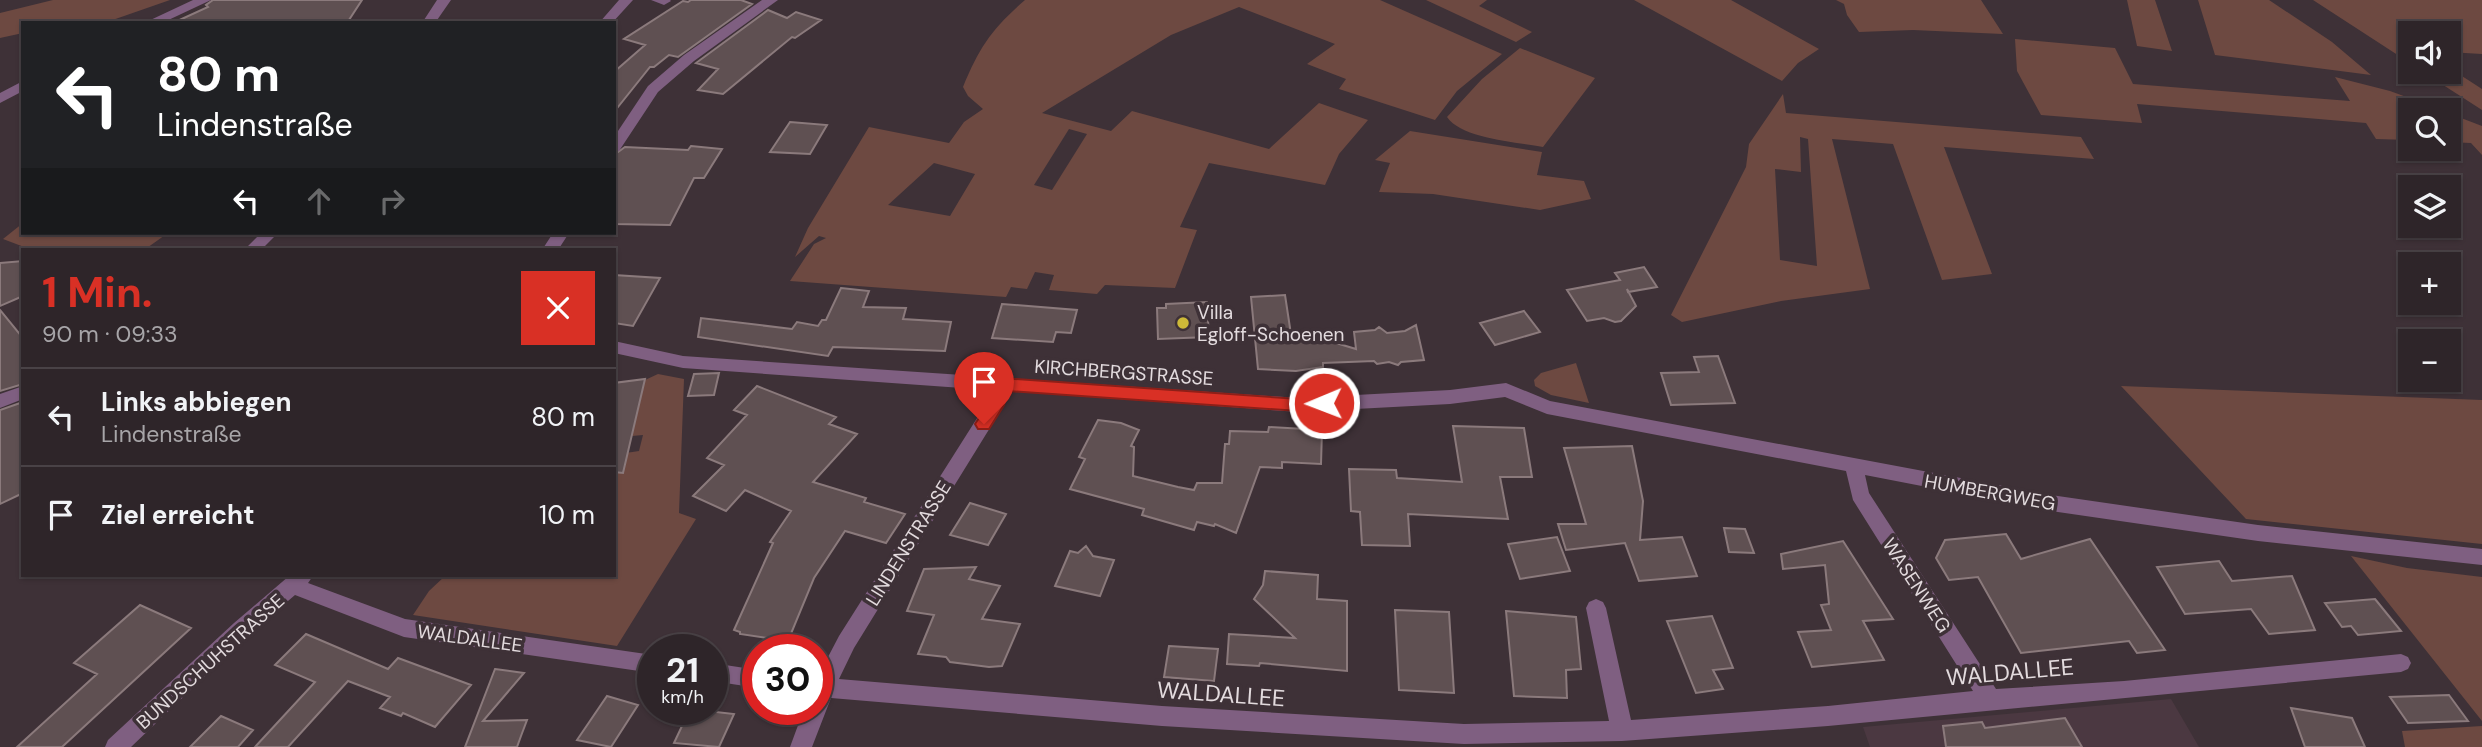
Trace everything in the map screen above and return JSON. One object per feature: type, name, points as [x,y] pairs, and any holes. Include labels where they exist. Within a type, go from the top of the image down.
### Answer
[{"type":"street","points":[[155,21],[204,0]]},
{"type":"street","points":[[429,21],[444,0]]},
{"type":"street","points":[[607,21],[626,0]]},
{"type":"street","points":[[658,0],[664,1]]},
{"type":"street","points":[[616,145],[653,89],[689,58],[771,0]]},
{"type":"street","points":[[0,99],[21,86]]},
{"type":"street","points":[[254,248],[268,235]]},
{"type":"street","name":"KIRCHBERGSTRASSE","points":[[616,347],[683,362],[1299,405],[1450,397],[1506,390]]},
{"type":"street","name":"LINDENSTRASSE","points":[[833,668],[846,642],[995,405],[1001,384]]},
{"type":"street","name":"HUMBERGWEG","points":[[1506,390],[1547,407],[2051,503],[2244,531],[2482,557]]},
{"type":"street","points":[[0,401],[21,393]]},
{"type":"street","name":"WASENWEG","points":[[1854,467],[1860,495],[1990,699]]},
{"type":"street","name":"WALDALLEE","points":[[298,581],[404,628],[637,662]]},
{"type":"street","name":"BUNDSCHUHSTRASSE","points":[[116,747],[241,629],[298,581]]},
{"type":"street","points":[[1596,608],[1622,731]]},
{"type":"street","name":"WALDALLEE","points":[[833,698],[1464,734],[1622,731],[1828,716],[2401,663]]},
{"type":"street","name":"LINDENSTRASSE","points":[[801,747],[808,725]]},
{"type":"shaded area","points":[[53,0],[170,0],[110,21],[21,21],[21,33],[0,38],[0,13]]},
{"type":"shaded area","points":[[1025,0],[1380,0],[1502,54],[1457,91],[1435,120],[1339,89],[1346,79],[1307,64],[1335,44],[1239,7],[1171,35],[1042,113],[1111,131],[1132,111],[1269,149],[1319,103],[1368,120],[1339,154],[1325,185],[1209,163],[1180,227],[1197,230],[1175,288],[1105,285],[1097,294],[1049,290],[1054,275],[1035,272],[1027,289],[1011,287],[1006,297],[790,281],[814,244],[826,238],[819,236],[795,257],[808,228],[869,127],[949,143],[964,122],[983,109],[968,96],[963,87],[988,39]],"holes":[[[1069,129],[1087,134],[1052,190],[1034,185]],[[934,163],[975,174],[950,216],[888,205]]]},
{"type":"shaded area","points":[[1426,0],[1487,0],[1479,6],[1532,32],[1516,42]]},
{"type":"shaded area","points":[[1634,0],[1731,0],[1819,49],[1798,63],[1782,81]]},
{"type":"shaded area","points":[[1836,0],[1981,0],[2003,34],[1913,30],[1859,32],[1847,15],[1844,4]]},
{"type":"shaded area","points":[[2127,0],[2155,0],[2172,51],[2137,46]]},
{"type":"shaded area","points":[[2198,0],[2269,0],[2332,42],[2371,75],[2215,55]]},
{"type":"shaded area","points":[[2313,0],[2482,0],[2482,54],[2461,53],[2461,21],[2398,21],[2398,55]]},
{"type":"shaded area","points":[[2015,39],[2115,48],[2133,84],[2350,101],[2335,77],[2409,98],[2398,98],[2398,140],[2376,139],[2366,123],[2137,104],[2142,123],[2041,115],[2017,71]]},
{"type":"shaded area","points":[[1520,48],[1595,78],[1543,147],[1477,135],[1454,124],[1447,117],[1482,79]]},
{"type":"shaded area","points":[[2461,75],[2482,89],[2482,110],[2442,84],[2461,84]]},
{"type":"shaded area","points":[[1783,94],[1786,113],[2081,137],[2094,159],[1944,147],[1992,274],[1942,280],[1893,144],[1832,139],[1870,289],[1781,301],[1682,322],[1671,315],[1746,167],[1749,144]],"holes":[[[1800,137],[1808,139],[1817,266],[1780,260],[1775,169],[1801,172]]]},
{"type":"shaded area","points":[[2461,118],[2482,126],[2482,155],[2471,143],[2461,143]]},
{"type":"shaded area","points":[[1410,131],[1542,152],[1537,175],[1584,181],[1591,199],[1540,210],[1433,194],[1379,192],[1390,163],[1375,160]]},
{"type":"shaded area","points":[[21,225],[21,235],[165,235],[147,248],[27,248],[3,239]]},
{"type":"shaded area","points":[[1576,363],[1589,403],[1551,395],[1535,386],[1534,380],[1541,373]]},
{"type":"shaded area","points":[[658,374],[684,379],[679,513],[696,519],[617,646],[413,615],[429,591],[444,577],[616,577],[616,461],[619,454],[639,451],[643,435],[632,436],[645,380]]},
{"type":"shaded area","points":[[2121,386],[2482,400],[2482,544],[2246,519]]},
{"type":"shaded area","points":[[2351,556],[2407,568],[2482,577],[2482,721]]},
{"type":"shaded area","points":[[2171,699],[2199,747],[1870,747],[1863,727]]},
{"type":"shaded area","points":[[2482,726],[2482,747],[2405,747],[2402,731]]},
{"type":"building","points":[[213,0],[362,0],[348,21],[177,21],[208,7],[206,5]]},
{"type":"building","points":[[741,0],[752,4],[678,57],[669,55],[654,67],[650,67],[616,110],[616,70],[645,45],[624,39],[683,1]]},
{"type":"building","points":[[768,10],[787,18],[796,12],[821,20],[795,38],[792,37],[723,94],[698,90],[718,69],[696,63]]},
{"type":"building","points":[[790,122],[827,125],[810,154],[770,152]]},
{"type":"building","points":[[691,146],[722,149],[704,178],[694,178],[670,225],[616,224],[616,154],[625,147],[688,150]]},
{"type":"building","points":[[21,261],[21,297],[0,306],[0,263]]},
{"type":"building","points":[[1644,267],[1657,287],[1629,292],[1636,306],[1621,321],[1615,322],[1604,318],[1587,321],[1567,290],[1620,280],[1615,273]]},
{"type":"building","points":[[616,275],[660,278],[633,326],[616,323]]},
{"type":"building","points":[[841,288],[869,291],[863,307],[906,308],[903,319],[951,322],[945,351],[833,347],[828,356],[698,337],[701,318],[792,329],[797,322],[818,326],[822,320],[826,320]]},
{"type":"building","points":[[1285,295],[1292,341],[1313,336],[1356,349],[1354,332],[1375,330],[1379,327],[1387,333],[1405,331],[1416,325],[1424,360],[1401,362],[1398,365],[1389,362],[1377,364],[1374,361],[1323,363],[1323,367],[1296,371],[1258,369],[1251,297]]},
{"type":"building","name":"Villa Egloff-Schoenen","points":[[1207,302],[1209,337],[1158,339],[1157,308],[1166,308],[1166,304]]},
{"type":"building","points":[[1002,304],[1077,310],[1071,333],[1056,332],[1053,342],[992,338]]},
{"type":"building","points":[[0,310],[21,336],[21,385],[0,391]]},
{"type":"building","points":[[1524,311],[1540,332],[1495,345],[1480,323]]},
{"type":"building","points":[[1718,356],[1735,403],[1671,405],[1661,373],[1699,372],[1694,357]]},
{"type":"building","points":[[719,373],[714,395],[688,396],[694,374]]},
{"type":"building","points":[[645,379],[623,473],[616,472],[616,383]]},
{"type":"building","points":[[757,386],[836,417],[829,424],[857,434],[813,482],[866,498],[864,502],[905,514],[886,543],[845,531],[814,578],[791,634],[742,634],[734,630],[773,543],[770,542],[791,511],[745,490],[726,511],[693,496],[724,465],[707,458],[747,415],[734,410]]},
{"type":"building","points":[[21,403],[21,494],[0,504],[0,410]]},
{"type":"building","points":[[1098,420],[1121,423],[1139,430],[1131,446],[1134,447],[1133,476],[1178,487],[1194,490],[1197,483],[1222,483],[1225,444],[1229,444],[1230,431],[1268,432],[1269,427],[1322,430],[1321,464],[1282,462],[1282,468],[1260,467],[1236,533],[1215,524],[1197,522],[1194,530],[1142,515],[1144,509],[1070,489],[1085,459],[1079,457]]},
{"type":"building","points":[[1453,426],[1524,428],[1532,477],[1500,477],[1508,519],[1408,514],[1410,546],[1362,545],[1360,512],[1351,511],[1349,469],[1396,470],[1397,478],[1462,482]]},
{"type":"building","points":[[1632,446],[1643,501],[1640,540],[1682,537],[1697,576],[1639,581],[1625,543],[1566,550],[1558,524],[1586,524],[1564,448]]},
{"type":"building","points":[[970,503],[1006,514],[988,545],[950,535]]},
{"type":"building","points":[[1724,528],[1745,529],[1754,553],[1729,552]]},
{"type":"building","points":[[2006,534],[2021,559],[2090,539],[2165,650],[2137,653],[2129,641],[2021,653],[1978,577],[1949,580],[1936,558],[1945,540]]},
{"type":"building","points":[[1557,537],[1570,571],[1520,579],[1508,544]]},
{"type":"building","points":[[1843,541],[1893,619],[1863,621],[1884,660],[1812,667],[1798,632],[1831,630],[1821,605],[1829,604],[1825,565],[1783,569],[1781,554]]},
{"type":"building","points":[[1086,546],[1093,556],[1114,560],[1100,596],[1055,586],[1070,551],[1078,553]]},
{"type":"building","points":[[2219,561],[2232,581],[2292,576],[2315,630],[2269,634],[2251,609],[2185,614],[2157,567]]},
{"type":"building","points":[[976,567],[969,579],[1000,586],[982,619],[1020,624],[1002,666],[950,662],[946,657],[918,654],[934,615],[907,611],[924,569]]},
{"type":"building","points":[[1265,571],[1318,575],[1317,599],[1347,601],[1347,671],[1260,663],[1259,666],[1227,664],[1229,634],[1295,638],[1254,599],[1263,585]]},
{"type":"building","points":[[2375,599],[2401,631],[2358,635],[2351,626],[2342,627],[2325,603]]},
{"type":"building","points":[[140,605],[191,628],[62,747],[17,747],[97,674],[74,663]]},
{"type":"building","points":[[1395,610],[1449,612],[1454,693],[1399,690]]},
{"type":"building","points":[[1506,611],[1576,617],[1581,669],[1566,670],[1567,698],[1514,696]]},
{"type":"building","points":[[1712,616],[1733,668],[1713,670],[1723,689],[1696,693],[1667,621]]},
{"type":"building","points":[[306,634],[388,669],[398,658],[471,685],[435,727],[403,713],[401,716],[380,708],[390,697],[348,681],[288,747],[255,747],[315,682],[275,665]]},
{"type":"building","points":[[1169,646],[1218,649],[1214,681],[1164,677]]},
{"type":"building","points":[[495,669],[524,673],[483,721],[527,720],[517,747],[465,747]]},
{"type":"building","points":[[2449,695],[2468,721],[2408,723],[2390,697]]},
{"type":"building","points":[[607,696],[637,705],[611,747],[577,740]]},
{"type":"building","points":[[2291,708],[2352,718],[2365,747],[2305,747]]},
{"type":"building","points":[[728,713],[734,714],[719,747],[674,743],[682,725],[728,725]]},
{"type":"building","points":[[221,716],[253,730],[238,747],[190,747]]},
{"type":"building","points":[[2065,718],[2082,747],[1946,747],[1943,726],[1982,722],[1985,728]]},
{"type":"place","name":"Villa Egloff-Schoenen","points":[[1183,323]]},
{"type":"route","points":[[984,424],[995,405],[1001,384],[1299,405],[1324,403]]}]
